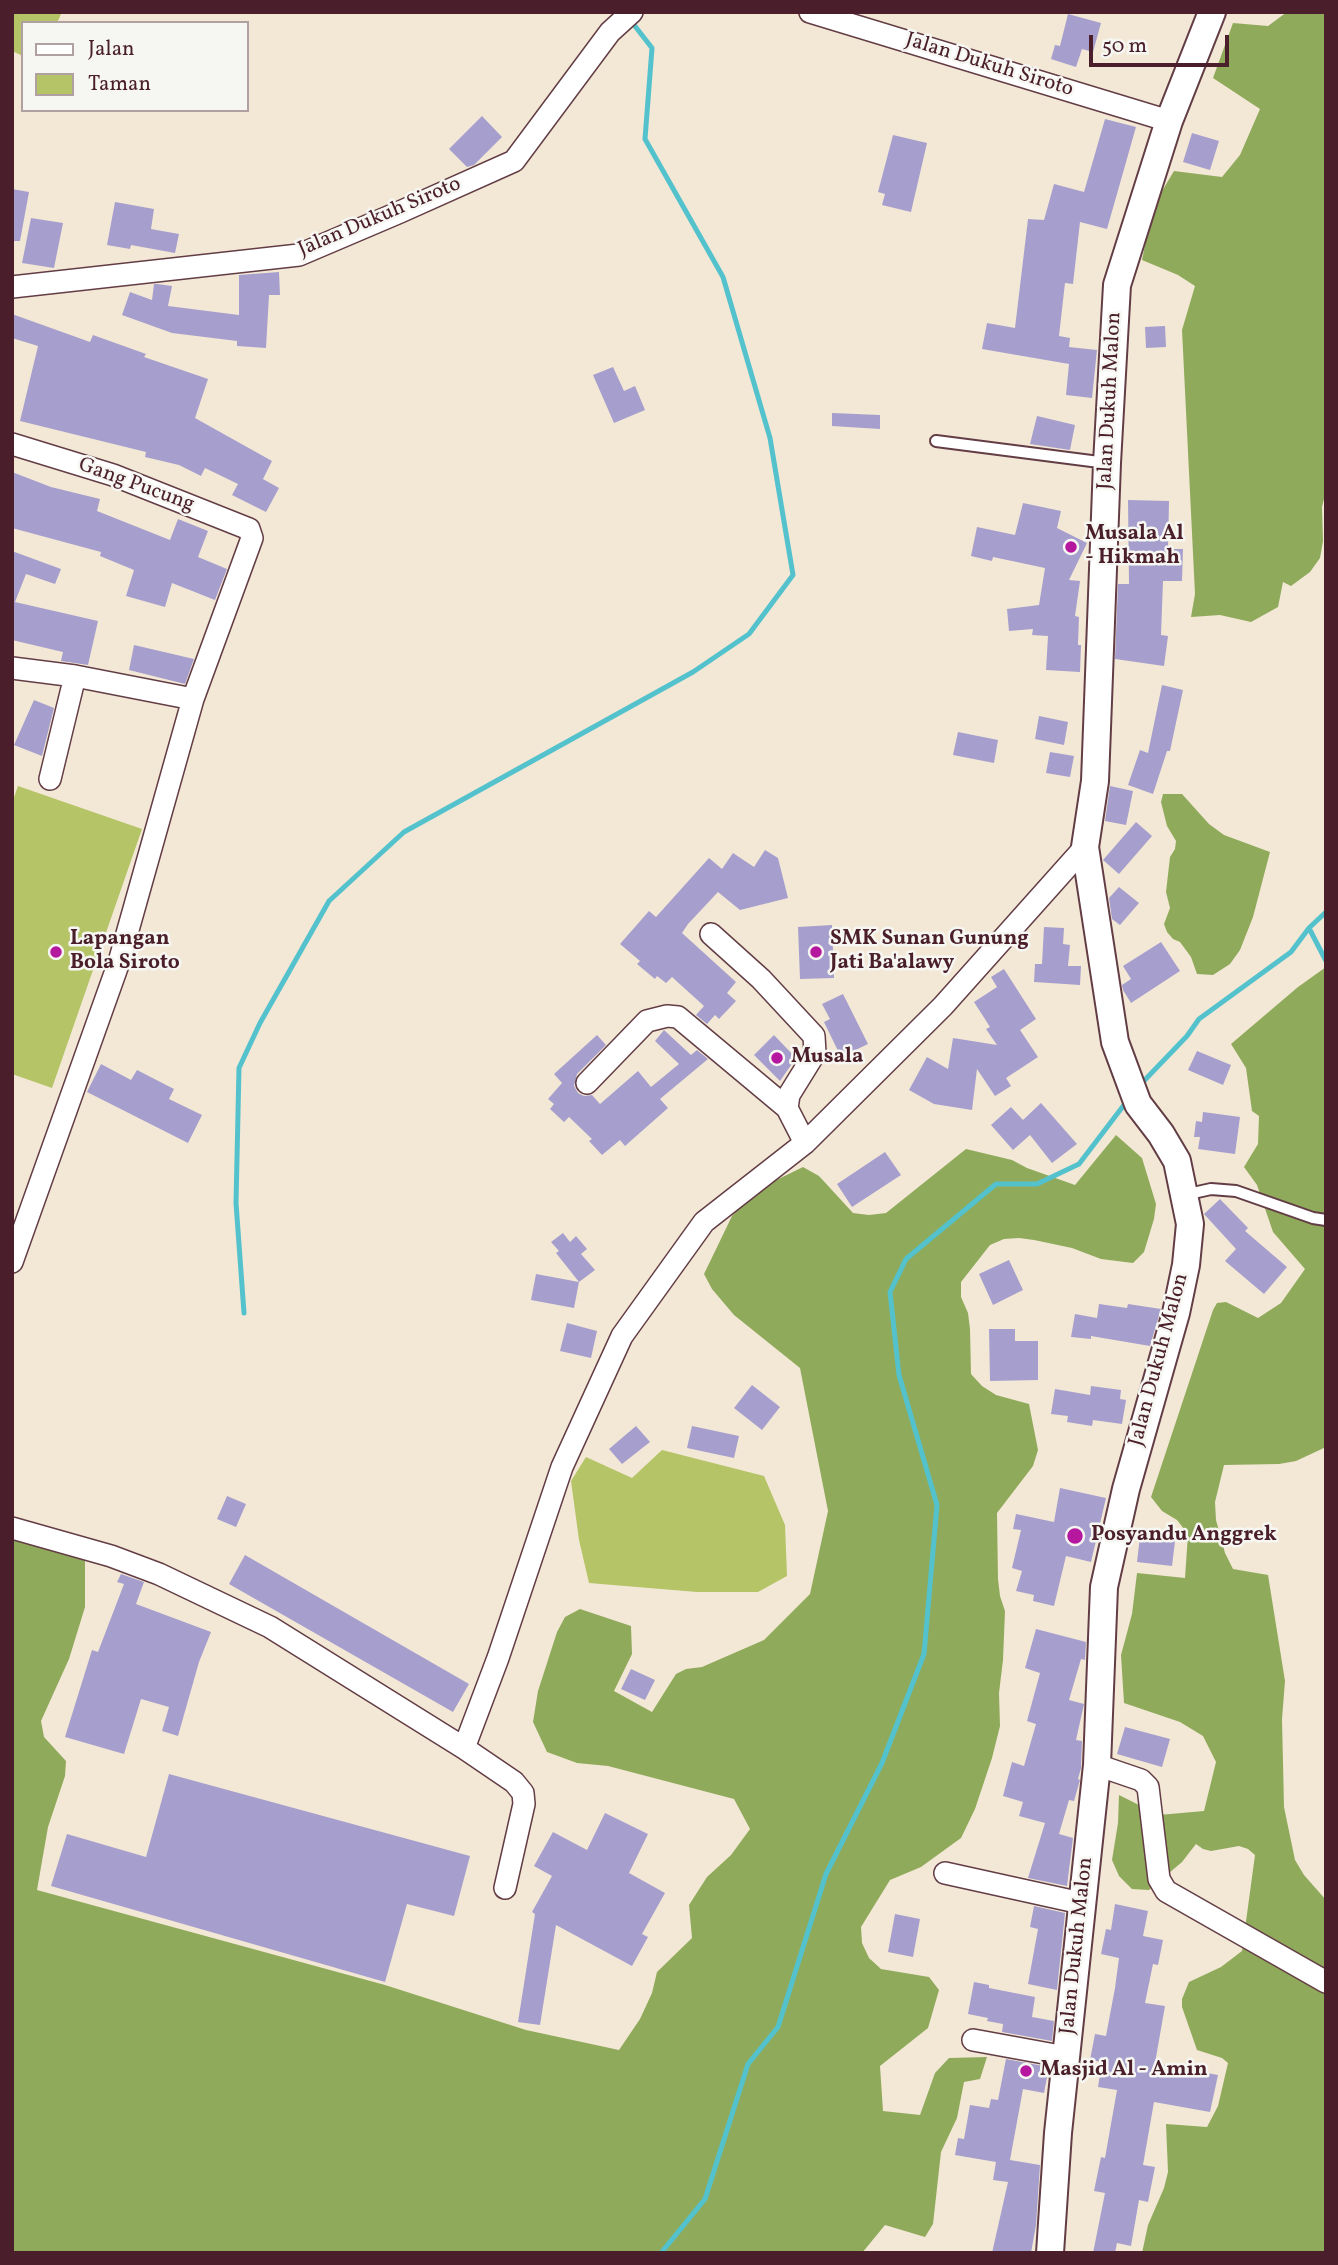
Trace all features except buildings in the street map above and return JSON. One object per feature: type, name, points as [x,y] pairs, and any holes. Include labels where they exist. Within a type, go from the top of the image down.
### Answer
[{"type":"street","name":"Jalan Dukuh Siroto","points":[[12,287],[299,255],[400,212],[514,161],[610,32],[632,12]]},
{"type":"street","name":"Jalan Dukuh Siroto","points":[[810,12],[1169,121]]},
{"type":"street","name":"Jalan Dukuh Malon","points":[[1049,2253],[1058,2133],[1097,1765],[1102,1694],[1104,1587],[1126,1489],[1179,1301],[1190,1224],[1177,1161],[1161,1133],[1134,1096],[1115,1042],[1085,847],[1095,781],[1107,463],[1117,285],[1169,121],[1212,12]]},
{"type":"street","name":"Gang Pucung","points":[[12,444],[113,475],[249,529],[252,538],[193,699]]},
{"type":"street","points":[[12,667],[75,676],[193,699],[119,962],[12,1262]]},
{"type":"street","points":[[50,779],[75,676]]},
{"type":"street","points":[[464,1748],[498,1658],[562,1467],[589,1403],[622,1336],[704,1222],[805,1143],[943,1006],[1085,847]]},
{"type":"street","points":[[711,934],[761,978],[814,1036],[815,1053],[789,1095],[787,1108]]},
{"type":"street","points":[[587,1083],[647,1021],[667,1016],[678,1017],[787,1108],[805,1143]]},
{"type":"street","points":[[12,1528],[111,1556],[159,1574],[270,1627],[464,1748],[513,1782],[523,1793],[524,1804],[505,1888]]},
{"type":"street","points":[[1097,1765],[1141,1780],[1148,1787],[1159,1879],[1166,1891],[1326,1982]]},
{"type":"street","points":[[946,1873],[1081,1903]]},
{"type":"street","points":[[973,2040],[1066,2057]]},
{"type":"lane","points":[[936,441],[1107,463]]},
{"type":"lane","points":[[1184,1195],[1211,1189],[1236,1191],[1326,1220]]},
{"type":"green space","points":[[12,12],[62,12],[58,21],[21,21],[21,55],[12,51]]},
{"type":"green space","points":[[1287,12],[1326,12],[1326,491],[1322,507],[1323,541],[1320,558],[1310,572],[1291,586],[1283,582],[1278,607],[1251,622],[1220,615],[1191,617],[1195,594],[1182,330],[1195,286],[1178,275],[1142,260],[1151,217],[1174,171],[1222,177],[1240,155],[1260,109],[1213,78],[1233,23],[1268,26]]},
{"type":"green space","name":"Lapangan Bola Siroto","points":[[18,786],[142,829],[52,1088],[12,1074],[12,803]]},
{"type":"green space","points":[[1163,794],[1182,794],[1209,824],[1224,835],[1270,852],[1253,917],[1240,950],[1230,964],[1213,975],[1197,974],[1191,957],[1180,942],[1167,932],[1164,924],[1170,908],[1166,892],[1170,857],[1176,841],[1167,826],[1161,802]]},
{"type":"green space","points":[[1326,967],[1326,1447],[1296,1461],[1279,1464],[1224,1465],[1215,1502],[1216,1520],[1225,1553],[1233,1569],[1268,1575],[1285,1681],[1282,1719],[1284,1807],[1295,1860],[1326,1900],[1326,2253],[1142,2253],[1148,2225],[1168,2172],[1166,2124],[1207,2127],[1218,2106],[1228,2063],[1222,2058],[1197,2050],[1182,2007],[1182,1999],[1189,1982],[1221,1967],[1242,1951],[1255,1855],[1239,1846],[1211,1851],[1196,1844],[1182,1862],[1149,1890],[1132,1889],[1119,1876],[1112,1860],[1119,1795],[1159,1815],[1204,1811],[1216,1762],[1203,1736],[1180,1722],[1124,1703],[1121,1655],[1132,1614],[1137,1573],[1185,1578],[1188,1534],[1177,1520],[1162,1511],[1151,1497],[1213,1310],[1217,1303],[1226,1302],[1258,1318],[1281,1303],[1305,1269],[1273,1232],[1257,1185],[1244,1167],[1258,1144],[1259,1116],[1252,1111],[1246,1068],[1231,1044]]},
{"type":"green space","points":[[1116,1135],[1142,1158],[1156,1204],[1144,1252],[1133,1263],[1101,1259],[1072,1248],[1034,1240],[1004,1239],[990,1245],[961,1282],[961,1297],[968,1313],[970,1329],[971,1374],[982,1386],[996,1395],[1029,1404],[1038,1450],[1033,1466],[997,1513],[998,1579],[1005,1611],[999,1693],[1000,1726],[975,1809],[961,1838],[921,1867],[890,1880],[861,1927],[862,1943],[869,1958],[881,1969],[929,1977],[939,1990],[928,2028],[880,2066],[883,2111],[920,2115],[935,2073],[949,2058],[987,2057],[980,2079],[964,2082],[957,2118],[941,2152],[933,2224],[925,2237],[885,2225],[862,2253],[12,2253],[12,1521],[85,1554],[85,1607],[69,1659],[41,1721],[44,1737],[66,1761],[65,1776],[48,1827],[37,1890],[385,1985],[526,2030],[619,2050],[640,2019],[652,1993],[657,1972],[692,1938],[689,1905],[707,1877],[731,1855],[750,1829],[734,1799],[608,1766],[577,1763],[547,1752],[533,1722],[538,1691],[557,1632],[565,1617],[580,1609],[631,1626],[632,1654],[614,1691],[652,1712],[676,1674],[686,1669],[702,1667],[764,1640],[810,1594],[828,1511],[800,1368],[734,1315],[712,1289],[704,1274],[732,1216],[756,1190],[803,1167],[819,1176],[853,1213],[886,1213],[966,1149],[1012,1160],[1075,1185]]},
{"type":"green space","points":[[662,1450],[764,1476],[785,1525],[787,1576],[758,1592],[697,1592],[589,1583],[579,1540],[571,1481],[586,1457],[632,1478]]},
{"type":"waterway","points":[[244,1313],[236,1203],[239,1068],[260,1023],[329,901],[404,832],[693,672],[749,634],[793,575],[770,438],[723,277],[645,139],[652,48],[631,21]]},
{"type":"waterway","points":[[1140,1085],[1187,1036],[1199,1019],[1291,952],[1309,928],[1326,912]]},
{"type":"waterway","points":[[1309,928],[1326,961]]},
{"type":"waterway","points":[[661,2253],[705,2199],[748,2064],[778,2027],[826,1874],[882,1763],[924,1654],[937,1505],[899,1375],[890,1292],[906,1259],[996,1184],[1037,1184],[1079,1164],[1127,1101]]},
{"type":"place","name":"Musala Al - Hikmah","points":[[1071,547]]},
{"type":"place","name":"Lapangan Bola Siroto","points":[[56,952]]},
{"type":"place","name":"SMK Sunan Gunung Jati Ba'alawy","points":[[816,952]]},
{"type":"place","name":"Musala","points":[[777,1058]]},
{"type":"place","name":"Posyandu Anggrek","points":[[1075,1536]]},
{"type":"place","name":"Masjid Al - Amin","points":[[1026,2071]]}]
